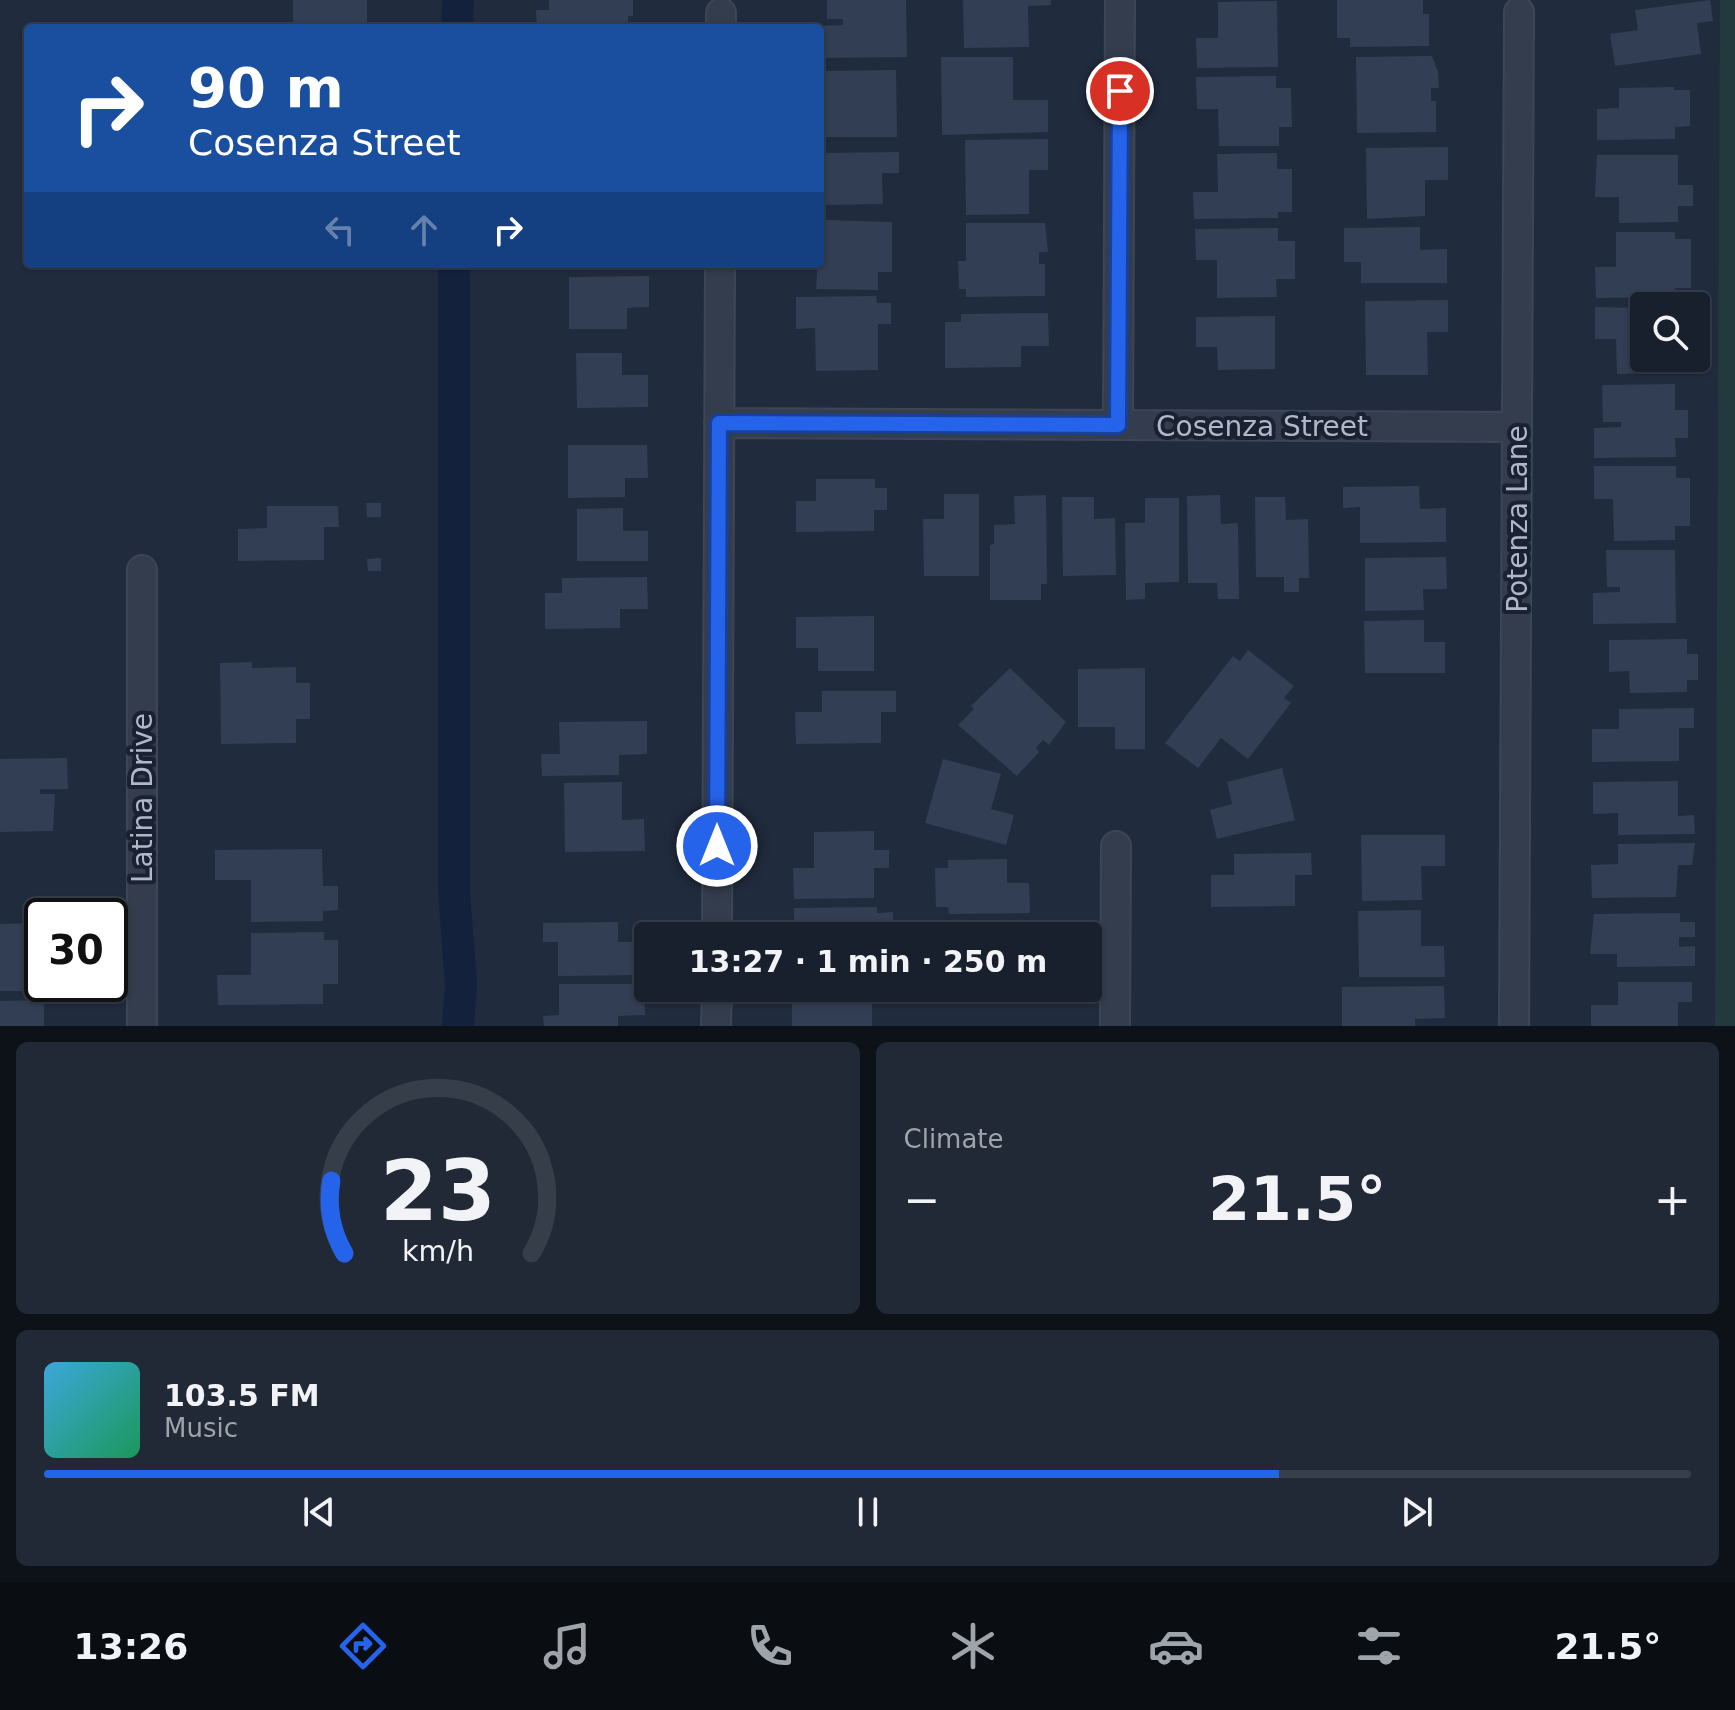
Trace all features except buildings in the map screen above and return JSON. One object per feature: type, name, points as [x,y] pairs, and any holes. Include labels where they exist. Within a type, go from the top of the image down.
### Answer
[{"type":"street","points":[[1118,425],[1120,0]]},
{"type":"street","name":"Potenza Lane","points":[[1514,1026],[1519,12]]},
{"type":"street","points":[[717,922],[720,268]]},
{"type":"street","name":"Cosenza Street","points":[[719,423],[1517,427]]},
{"type":"street","name":"Latina Drive","points":[[142,570],[142,1026]]},
{"type":"street","points":[[1115,1026],[1116,846]]},
{"type":"street","points":[[716,1026],[717,1002]]},
{"type":"green space","points":[[1720,0],[1735,0],[1735,1026],[1715,1026]]},
{"type":"waterway","points":[[457,24],[458,0]]},
{"type":"waterway","points":[[454,268],[454,892],[461,984],[458,1026]]},
{"type":"route","points":[[717,846],[719,423],[1118,425],[1120,91]]}]
